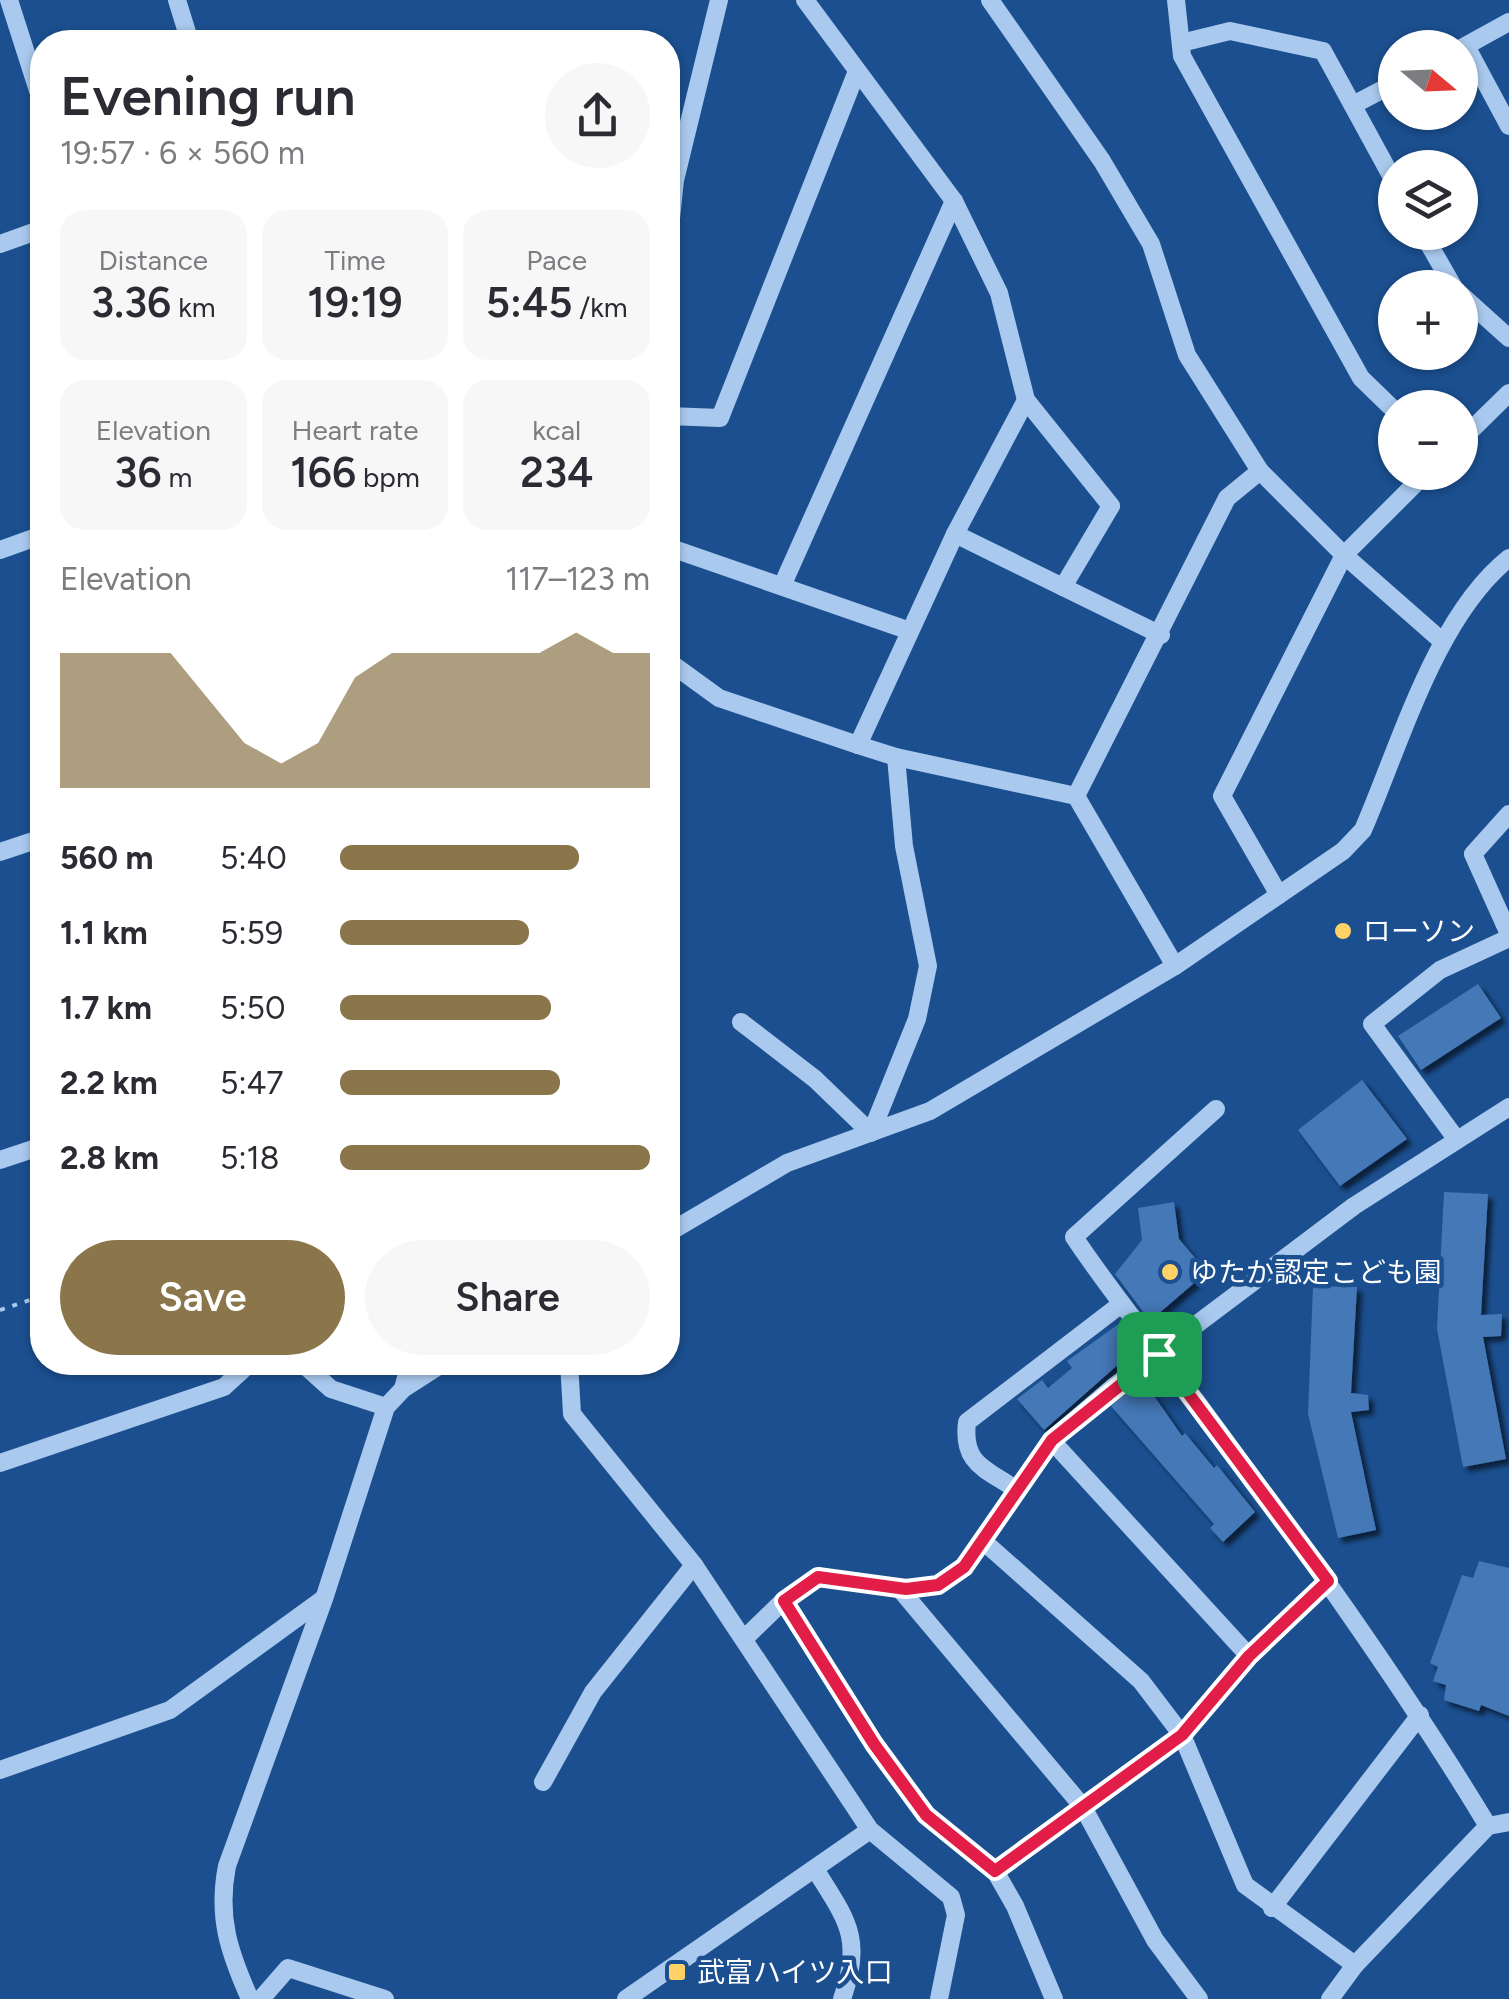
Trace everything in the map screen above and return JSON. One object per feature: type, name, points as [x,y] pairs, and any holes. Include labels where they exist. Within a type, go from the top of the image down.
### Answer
[{"type":"street","points":[[10,0],[30,64]]},
{"type":"street","points":[[177,0],[186,30]]},
{"type":"street","points":[[680,145],[718,0]]},
{"type":"street","points":[[805,0],[954,201],[998,293],[1026,400],[1111,506],[1064,587]]},
{"type":"street","points":[[990,0],[1102,161],[1151,244],[1187,355],[1260,471],[1344,556],[1443,642]]},
{"type":"street","points":[[1176,0],[1182,56],[1360,378],[1378,395]]},
{"type":"street","points":[[1478,40],[1509,22]]},
{"type":"street","points":[[1182,43],[1230,31],[1323,51],[1378,151]]},
{"type":"street","points":[[680,416],[720,418],[857,70]]},
{"type":"street","points":[[1478,73],[1509,126]]},
{"type":"street","points":[[1353,105],[1378,92]]},
{"type":"street","points":[[782,586],[954,201]]},
{"type":"street","points":[[0,244],[30,233]]},
{"type":"street","points":[[1478,310],[1509,338]]},
{"type":"street","points":[[1478,424],[1509,394]]},
{"type":"street","points":[[858,745],[955,534],[1026,400]]},
{"type":"street","points":[[1076,796],[1161,635],[1227,498],[1260,471]]},
{"type":"street","points":[[1279,895],[1222,796],[1344,556],[1409,490]]},
{"type":"street","points":[[955,534],[1161,635]]},
{"type":"street","points":[[0,550],[30,539]]},
{"type":"street","points":[[680,551],[910,631]]},
{"type":"street","points":[[680,1227],[786,1164],[930,1112],[1176,966],[1343,851],[1364,830],[1457,613],[1487,576],[1509,558]]},
{"type":"street","points":[[680,670],[718,698],[896,758],[1076,796],[1176,966]]},
{"type":"street","points":[[871,1133],[918,1019],[928,966],[904,846],[896,758]]},
{"type":"street","points":[[1457,1140],[1372,1024],[1440,970],[1509,936],[1473,854],[1509,814]]},
{"type":"street","points":[[0,852],[30,842]]},
{"type":"street","points":[[742,1022],[815,1079],[871,1133]]},
{"type":"street","points":[[744,1638],[784,1601],[818,1577],[900,1588],[938,1585],[964,1567],[1052,1440],[1354,1206],[1509,1107]]},
{"type":"street","points":[[1216,1108],[1074,1236],[1120,1305],[1328,1581],[1420,1714],[1488,1826]]},
{"type":"street","points":[[0,1160],[30,1150]]},
{"type":"street","points":[[1015,1489],[972,1459],[964,1444],[967,1422],[1120,1305]]},
{"type":"street","points":[[0,1464],[224,1387],[237,1375]]},
{"type":"street","points":[[316,1375],[332,1389],[386,1406]]},
{"type":"street","points":[[403,1390],[407,1375]]},
{"type":"street","points":[[250,1999],[223,1932],[220,1898],[227,1866],[324,1599],[386,1406],[426,1375]]},
{"type":"street","points":[[570,1375],[572,1414],[694,1565],[870,1830],[951,1896],[956,1915],[939,1999]]},
{"type":"street","points":[[1052,1440],[1249,1656]]},
{"type":"street","points":[[982,1540],[1141,1681],[1182,1735],[1245,1885],[1355,1965]]},
{"type":"street","points":[[543,1782],[593,1692],[694,1565]]},
{"type":"street","points":[[995,1871],[1182,1735],[1249,1656],[1328,1581]]},
{"type":"street","points":[[900,1588],[1083,1808],[1155,1940],[1200,1999]]},
{"type":"street","points":[[0,1770],[170,1710],[324,1599]]},
{"type":"street","points":[[784,1601],[874,1744],[926,1815],[995,1871],[1015,1906],[1054,1999]]},
{"type":"street","points":[[1272,1908],[1420,1714]]},
{"type":"street","points":[[1330,1999],[1355,1965],[1488,1826],[1509,1822]]},
{"type":"street","points":[[626,1999],[650,1992],[870,1830]]},
{"type":"street","points":[[816,1869],[850,1925],[853,1952],[842,1999]]},
{"type":"street","points":[[261,1999],[288,1968],[385,1999]]},
{"type":"path","points":[[0,1310],[30,1300]]},
{"type":"building","points":[[1478,984],[1501,1018],[1421,1070],[1398,1036]]},
{"type":"building","points":[[1362,1080],[1407,1139],[1340,1186],[1298,1130]]},
{"type":"building","points":[[1444,1192],[1488,1194],[1481,1315],[1502,1314],[1501,1336],[1483,1337],[1506,1459],[1463,1467],[1437,1329]]},
{"type":"building","points":[[1174,1202],[1179,1239],[1207,1272],[1150,1321],[1115,1274],[1142,1240],[1138,1208]]},
{"type":"building","points":[[1313,1286],[1357,1287],[1351,1393],[1368,1395],[1369,1410],[1351,1412],[1376,1530],[1338,1538],[1308,1414]]},
{"type":"building","points":[[1120,1323],[1138,1347],[1044,1430],[1017,1399],[1042,1380],[1048,1388],[1072,1368],[1067,1361]]},
{"type":"building","points":[[1143,1380],[1182,1436],[1185,1433],[1214,1468],[1217,1465],[1255,1512],[1223,1542],[1210,1528],[1214,1524],[1111,1406]]},
{"type":"building","points":[[1479,1561],[1509,1568],[1509,1716],[1481,1705],[1479,1711],[1444,1700],[1446,1685],[1433,1681],[1438,1667],[1430,1663],[1462,1575],[1473,1578]]},
{"type":"place","name":"ローソン","points":[[1343,931]]},
{"type":"place","name":"ゆたか認定こども園","points":[[1170,1272]]},
{"type":"place","name":"武富ハイツ入口","points":[[677,1972]]},
{"type":"route","points":[[1159,1354],[1328,1581],[1249,1656],[1182,1735],[995,1871],[926,1815],[874,1744],[784,1601],[818,1577],[906,1589],[938,1585],[964,1567],[1052,1440],[1159,1354]]}]
